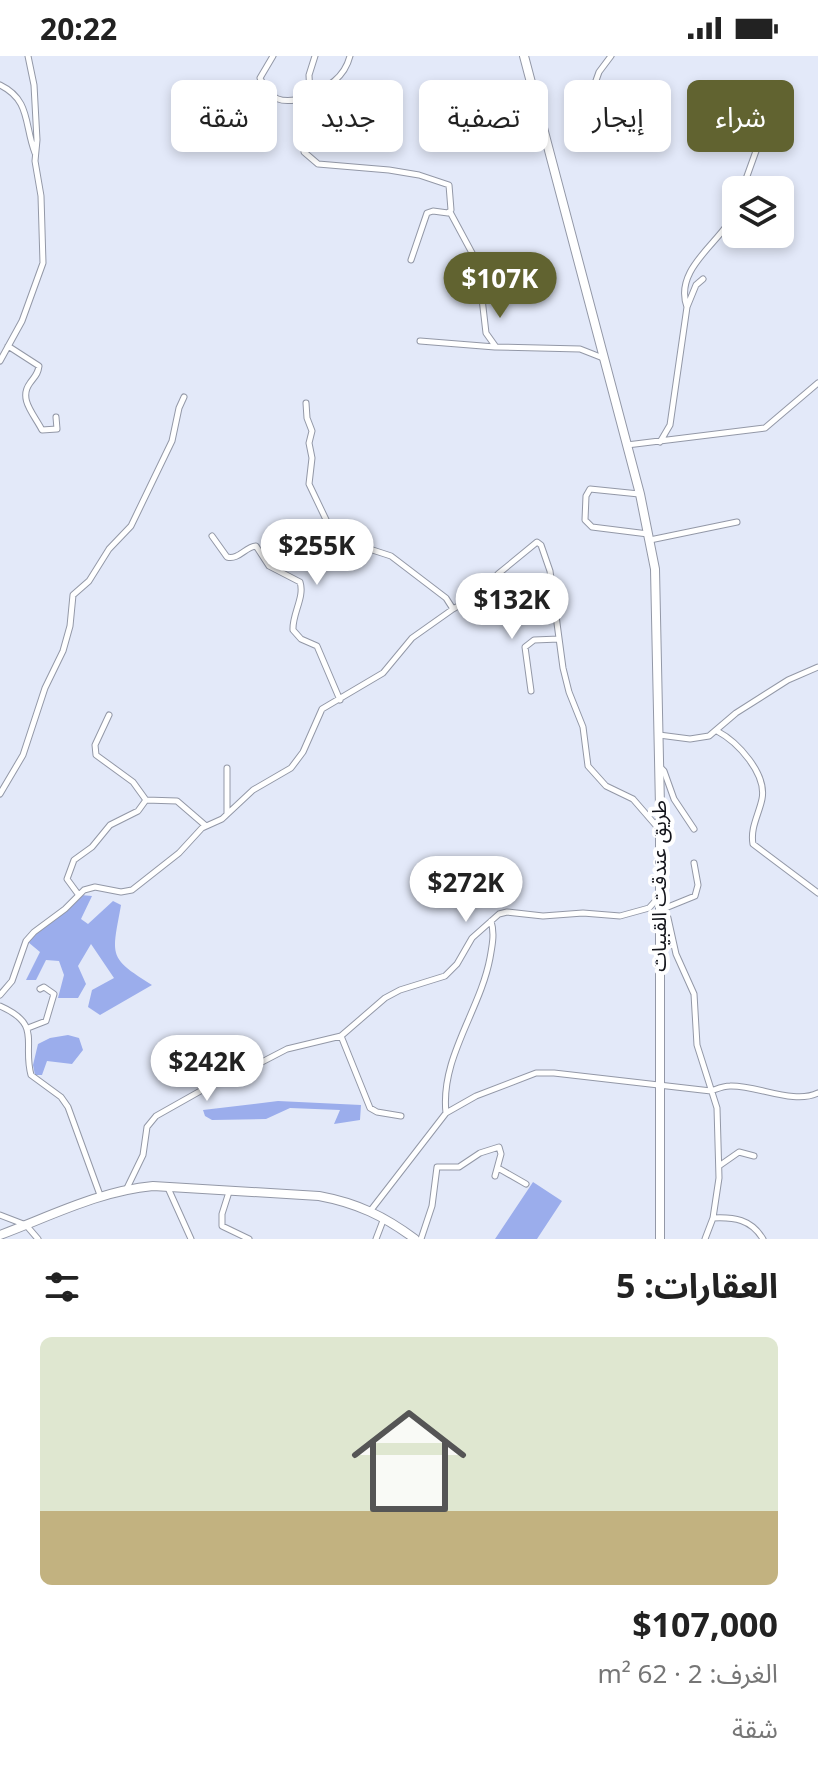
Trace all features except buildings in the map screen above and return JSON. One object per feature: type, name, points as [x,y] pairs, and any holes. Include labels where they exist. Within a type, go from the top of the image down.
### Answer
[{"type":"main road","name":"طريق عندقت القبيات","points":[[524,56],[650,537],[656,594],[660,830],[660,1239]]},
{"type":"main road","points":[[0,1235],[100,1195],[127,1188],[168,1187],[319,1196],[344,1201],[371,1210],[418,1239]]},
{"type":"street","points":[[28,56],[34,85],[36,154]]},
{"type":"street","points":[[273,56],[260,78],[269,94],[281,102],[293,100]]},
{"type":"street","points":[[309,80],[315,56]]},
{"type":"street","points":[[336,80],[350,56]]},
{"type":"street","points":[[596,80],[611,56]]},
{"type":"street","points":[[0,85],[21,100],[36,154],[41,196],[42,269],[22,321],[0,361]]},
{"type":"street","points":[[306,152],[310,160],[326,166],[389,170],[445,182],[451,190],[450,212],[478,264],[486,333],[496,347]]},
{"type":"street","points":[[747,176],[756,152]]},
{"type":"street","points":[[411,260],[427,213],[450,212]]},
{"type":"street","points":[[687,307],[684,296],[687,280],[697,260],[722,231]]},
{"type":"street","points":[[660,442],[670,425],[687,307],[696,285],[703,279]]},
{"type":"street","points":[[420,341],[580,349],[604,358]]},
{"type":"street","points":[[8,346],[39,366],[38,374],[25,392],[24,399],[42,430],[57,429],[56,417]]},
{"type":"street","points":[[627,445],[765,428],[818,383]]},
{"type":"street","points":[[0,794],[23,755],[45,688],[63,651],[70,626],[73,595],[89,581],[109,549],[131,526],[174,435],[184,397]]},
{"type":"street","points":[[306,403],[312,431],[309,484],[330,528],[345,541],[391,556],[446,598],[453,609]]},
{"type":"street","points":[[640,494],[590,489],[586,496],[585,520],[592,527],[650,537],[737,522]]},
{"type":"street","points":[[212,536],[227,557],[237,557],[256,546],[269,566],[300,582],[302,590],[293,630],[301,639],[317,646],[340,700]]},
{"type":"street","points":[[0,995],[12,981],[28,938],[65,909],[78,894],[95,887],[121,892],[132,890],[179,853],[206,826],[227,815],[253,790],[294,766],[320,711],[388,669],[410,641],[453,609],[480,594],[498,574],[538,542],[550,571],[569,692],[583,727],[588,766],[606,786],[633,799],[660,830]]},
{"type":"street","points":[[531,691],[525,647],[534,640],[559,639]]},
{"type":"street","points":[[658,735],[700,739],[717,731],[736,713],[788,680],[818,667]]},
{"type":"street","points":[[109,715],[94,752],[133,782],[146,800]]},
{"type":"street","points":[[717,731],[741,750],[761,784],[763,796],[752,835],[753,844],[818,893]]},
{"type":"street","points":[[658,766],[664,771],[671,793],[694,829]]},
{"type":"street","points":[[227,768],[227,815]]},
{"type":"street","points":[[146,800],[177,801],[206,826]]},
{"type":"street","points":[[78,894],[67,879],[74,860],[92,847],[110,825],[138,811],[146,800]]},
{"type":"street","points":[[127,1188],[143,1155],[147,1127],[156,1116],[211,1085],[287,1049],[341,1036],[385,998],[445,976],[457,964],[472,938],[499,914],[620,916],[695,896],[698,885],[694,863]]},
{"type":"street","points":[[660,903],[668,918],[676,954],[694,994],[697,1045],[717,1108],[719,1166],[713,1218],[705,1239]]},
{"type":"street","points":[[446,1113],[445,1094],[451,1067],[486,977],[494,933],[491,921]]},
{"type":"street","points":[[28,1028],[46,1021],[54,994],[44,987],[40,989]]},
{"type":"street","points":[[0,1006],[21,1018],[28,1028],[31,1075],[61,1097],[68,1107],[100,1195]]},
{"type":"street","points":[[341,1036],[370,1108],[401,1116]]},
{"type":"street","points":[[371,1210],[446,1113],[476,1096],[536,1073],[711,1091],[727,1086],[799,1098],[809,1098],[818,1093]]},
{"type":"street","points":[[418,1239],[432,1206],[437,1167],[459,1167],[476,1154],[496,1147],[501,1151],[495,1176]]},
{"type":"street","points":[[719,1166],[740,1151],[754,1156]]},
{"type":"street","points":[[498,1168],[526,1184]]},
{"type":"street","points":[[168,1187],[191,1239]]},
{"type":"street","points":[[229,1191],[222,1226],[249,1239]]},
{"type":"street","points":[[0,1215],[26,1225],[38,1239]]},
{"type":"street","points":[[376,1239],[384,1217]]},
{"type":"street","points":[[713,1218],[743,1221],[754,1227],[763,1239]]},
{"type":"shaded area","points":[[81,895],[92,896],[81,919],[88,924],[113,901],[121,905],[116,954],[127,968],[152,985],[100,1015],[88,1007],[92,990],[114,978],[91,944],[78,966],[86,984],[78,998],[58,998],[64,975],[59,961],[46,960],[36,980],[26,980],[40,952],[28,942],[30,937]]},
{"type":"shaded area","points":[[68,1035],[79,1038],[83,1050],[72,1064],[47,1061],[42,1075],[35,1075],[33,1065],[38,1044]]},
{"type":"shaded area","points":[[278,1101],[361,1105],[360,1120],[334,1124],[340,1110],[290,1108],[266,1119],[212,1120],[205,1116],[203,1110]]},
{"type":"shaded area","points":[[533,1182],[562,1201],[537,1239],[495,1239]]}]
